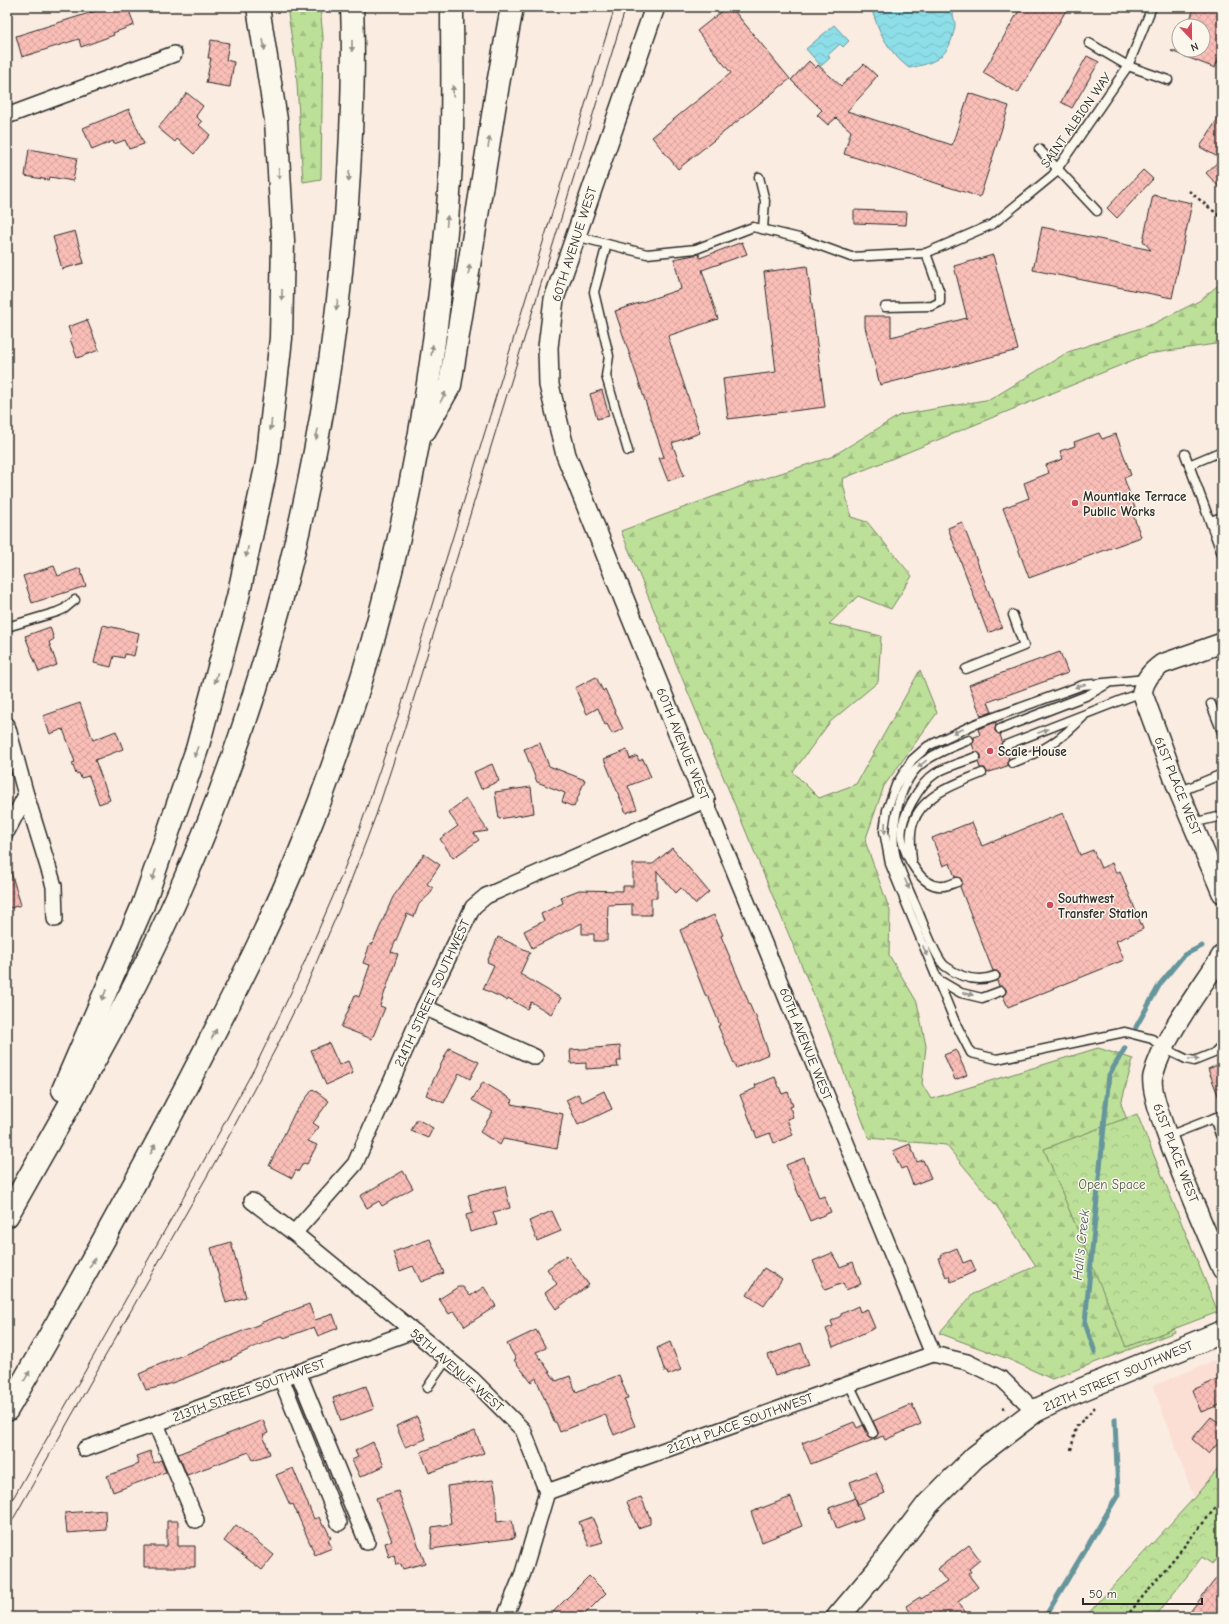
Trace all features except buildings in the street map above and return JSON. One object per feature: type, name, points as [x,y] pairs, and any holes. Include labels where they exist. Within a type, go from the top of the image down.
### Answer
[{"type":"main road","points":[[11,1210],[143,905],[197,749],[238,597],[267,464],[281,338],[283,241],[276,120],[258,7]]},
{"type":"main road","points":[[11,1210],[105,1041],[181,889],[214,807],[250,704],[278,612],[299,526],[326,387],[342,271],[350,158],[352,7]]},
{"type":"main road","points":[[7,1410],[96,1258],[260,944],[303,843],[341,742],[374,635],[407,503],[418,444],[443,276],[450,176],[453,91],[452,7]]},
{"type":"main road","points":[[418,444],[450,385],[498,84],[512,7]]},
{"type":"main road","name":"212TH STREET SOUTHWEST","points":[[838,1617],[928,1504],[975,1457],[1035,1411],[1066,1396],[1222,1332]]},
{"type":"street","name":"60TH AVENUE WEST","points":[[655,7],[554,299],[548,347],[549,385],[566,456],[933,1354]]},
{"type":"street","points":[[7,116],[174,54]]},
{"type":"street","points":[[1144,685],[1154,670],[1162,664],[1222,643]]},
{"type":"street","name":"61ST PLACE WEST","points":[[1144,685],[1179,792],[1220,884]]},
{"type":"street","points":[[7,725],[26,795],[54,886],[55,920]]},
{"type":"street","points":[[7,831],[26,795]]},
{"type":"street","name":"214TH STREET SOUTHWEST","points":[[294,1232],[355,1164],[424,1007],[467,916],[473,907],[486,896],[706,800]]},
{"type":"street","name":"61ST PLACE WEST","points":[[1222,956],[1163,1048],[1152,1077],[1158,1112],[1222,1269]]},
{"type":"street","points":[[424,1007],[535,1057]]},
{"type":"street","name":"58TH AVENUE WEST","points":[[252,1201],[294,1232],[473,1380],[523,1430],[547,1492]]},
{"type":"street","name":"213TH STREET SOUTHWEST","points":[[85,1449],[413,1331]]},
{"type":"street","points":[[933,1354],[967,1362],[1002,1379],[1035,1411]]},
{"type":"street","name":"212TH PLACE SOUTHWEST","points":[[547,1492],[933,1354]]},
{"type":"street","points":[[298,1372],[367,1542]]},
{"type":"street","points":[[281,1378],[340,1523]]},
{"type":"street","points":[[156,1424],[196,1520]]},
{"type":"street","points":[[505,1617],[523,1573],[547,1492]]},
{"type":"lane","name":"SAINT ALBION WAY","points":[[753,227],[799,238],[851,257],[926,253],[993,224],[1053,175],[1057,170],[1128,66],[1152,7]]},
{"type":"lane","points":[[1089,43],[1128,66],[1168,80]]},
{"type":"lane","points":[[1039,149],[1057,170],[1097,211]]},
{"type":"lane","points":[[759,177],[765,201],[763,229]]},
{"type":"lane","points":[[576,236],[647,254],[696,248],[753,227],[764,216]]},
{"type":"lane","points":[[607,244],[594,292],[609,356],[606,376],[628,451]]},
{"type":"lane","points":[[885,307],[932,306],[940,302],[940,293],[926,253]]},
{"type":"lane","points":[[1189,465],[1222,452]]},
{"type":"lane","points":[[1185,454],[1222,554]]},
{"type":"lane","points":[[1210,522],[1222,517]]},
{"type":"lane","points":[[7,626],[57,612],[64,609],[75,600]]},
{"type":"lane","points":[[966,669],[1024,646],[1013,615]]},
{"type":"lane","points":[[1144,685],[1112,682],[1083,685],[948,735],[928,746],[912,760],[896,784],[886,810],[884,831],[890,864],[955,1022],[971,1053],[997,1059],[1126,1032],[1152,1039],[1163,1048],[1186,1059],[1194,1061],[1214,1053],[1222,1045]]},
{"type":"lane","points":[[1000,729],[1088,694],[1112,682]]},
{"type":"lane","points":[[1006,745],[1086,714],[1144,685]]},
{"type":"lane","points":[[1211,704],[1222,732]]},
{"type":"lane","points":[[1012,763],[1032,756],[1053,744],[1086,714]]},
{"type":"lane","points":[[969,740],[950,747],[920,765],[905,786],[893,824],[896,860],[929,938],[943,965],[962,976],[982,981],[995,976]]},
{"type":"lane","points":[[957,882],[942,887],[928,883],[912,867],[901,838],[907,809],[921,787],[936,773],[976,757]]},
{"type":"lane","points":[[912,867],[913,824],[922,805],[956,783],[982,773]]},
{"type":"lane","points":[[1179,792],[1222,774]]},
{"type":"lane","points":[[1192,823],[1222,816]]},
{"type":"lane","points":[[937,979],[961,993],[982,998],[1001,991]]},
{"type":"lane","points":[[1168,1136],[1222,1115]]},
{"type":"lane","points":[[1214,1118],[1222,1140]]},
{"type":"lane","points":[[427,1388],[447,1359]]},
{"type":"lane","points":[[849,1384],[873,1433]]},
{"type":"path","points":[[1189,191],[1222,218]]},
{"type":"path","points":[[1071,1450],[1076,1427],[1100,1402]]},
{"type":"path","points":[[1126,1617],[1222,1500]]},
{"type":"shaded area","points":[[1222,1357],[1222,1465],[1194,1498],[1153,1386]]},
{"type":"green space","points":[[287,7],[320,7],[323,37],[321,179],[303,182],[296,67]]},
{"type":"green space","points":[[1222,282],[1222,343],[1148,354],[842,479],[851,517],[867,522],[912,576],[891,609],[858,596],[829,624],[881,636],[878,682],[830,722],[793,772],[819,798],[856,784],[920,670],[937,713],[884,786],[865,841],[890,911],[889,955],[917,1002],[926,1046],[922,1084],[931,1099],[1098,1048],[1133,1059],[1121,1104],[1155,1194],[1175,1332],[1052,1379],[1008,1359],[939,1333],[973,1294],[1036,1266],[996,1205],[946,1145],[869,1138],[823,1017],[621,531],[750,483],[831,457],[900,415],[991,399],[1068,352],[1153,324],[1199,301]]},
{"type":"green space","name":"Open Space","points":[[1137,1114],[1218,1312],[1126,1347],[1044,1149]]},
{"type":"green space","points":[[1222,1464],[1222,1552],[1212,1564],[1202,1557],[1155,1617],[1085,1617],[1194,1498]]},
{"type":"water","points":[[871,7],[954,7],[953,16],[955,27],[946,51],[930,63],[909,68],[896,56],[885,41],[877,25]]},
{"type":"water","points":[[834,25],[849,41],[843,47],[840,44],[828,55],[830,58],[821,66],[806,49]]},
{"type":"waterway","name":"Hall's Creek","points":[[1136,1027],[1160,984],[1184,955],[1202,946]]},
{"type":"waterway","name":"Hall's Creek","points":[[1095,1352],[1085,1323],[1109,1075],[1125,1048]]},
{"type":"waterway","name":"Hall's Creek","points":[[1045,1617],[1118,1495],[1115,1419]]},
{"type":"tram line","points":[[7,1509],[191,1184],[255,1067],[293,988],[334,894],[355,842],[398,716],[615,7]]},
{"type":"tram line","points":[[7,1530],[215,1162],[277,1046],[305,989],[347,891],[376,815],[404,730],[626,7]]},
{"type":"place","name":"Mountlake Terrace Public Works","points":[[1075,503]]},
{"type":"place","name":"Scale House","points":[[990,751]]},
{"type":"place","name":"Southwest Transfer Station","points":[[1050,905]]}]
